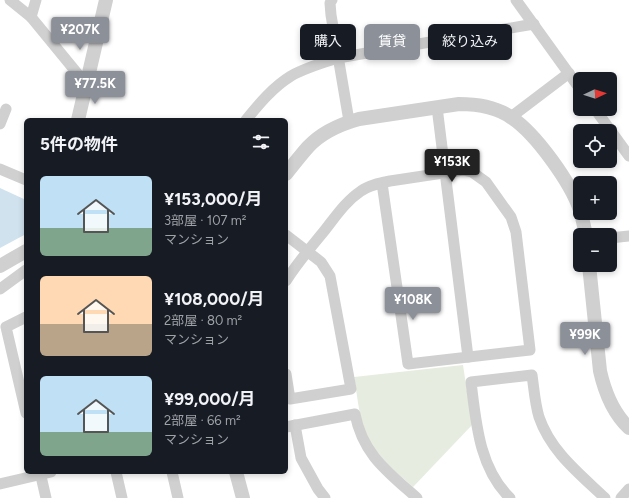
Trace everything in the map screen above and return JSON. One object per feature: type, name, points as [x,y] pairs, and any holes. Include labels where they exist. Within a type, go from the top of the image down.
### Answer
[{"type":"street","points":[[10,0],[31,17],[86,84]]},
{"type":"street","points":[[31,17],[36,0]]},
{"type":"street","points":[[78,118],[106,0]]},
{"type":"street","points":[[332,0],[330,3],[332,24]]},
{"type":"street","points":[[516,0],[573,79]]},
{"type":"street","points":[[356,55],[534,24]]},
{"type":"street","points":[[248,118],[273,89],[291,76],[332,60]]},
{"type":"street","points":[[338,60],[349,122]]},
{"type":"street","points":[[511,117],[569,74]]},
{"type":"street","points":[[288,172],[308,147],[320,137],[349,122],[359,119],[436,107],[473,104],[500,111],[511,117],[522,126],[568,183],[573,193]]},
{"type":"street","points":[[436,107],[446,172],[468,357]]},
{"type":"street","points":[[0,124],[6,109]]},
{"type":"street","points":[[600,116],[629,156]]},
{"type":"street","points":[[0,169],[24,179]]},
{"type":"street","points":[[288,278],[307,252],[353,197],[370,186],[382,183],[446,172],[463,170],[472,172],[486,182],[511,217],[516,232],[530,350],[408,364],[382,183]]},
{"type":"street","points":[[617,237],[629,236]]},
{"type":"street","points":[[288,237],[321,262],[330,276],[350,389],[290,399],[288,386]]},
{"type":"street","points":[[0,266],[24,252]]},
{"type":"street","points":[[0,289],[24,271]]},
{"type":"street","points":[[590,272],[602,378],[612,406],[629,428]]},
{"type":"street","points":[[24,318],[6,327],[24,404]]},
{"type":"street","points":[[510,498],[498,483],[484,452],[476,423],[471,382],[532,375],[539,416],[545,433],[564,459],[605,498]]},
{"type":"street","points":[[325,498],[318,489],[301,458],[290,426],[355,414],[360,433],[366,446],[375,459],[417,498]]},
{"type":"street","points":[[0,484],[40,474]]},
{"type":"street","points":[[44,474],[46,498]]},
{"type":"street","points":[[116,474],[122,498]]},
{"type":"street","points":[[172,474],[178,498]]},
{"type":"street","points":[[237,474],[243,498]]},
{"type":"street","points":[[621,498],[629,489]]},
{"type":"shaded area","points":[[463,365],[472,425],[413,487],[383,460],[369,440],[361,418],[354,377]]},
{"type":"water","points":[[0,188],[24,199],[24,235],[0,248]]}]
